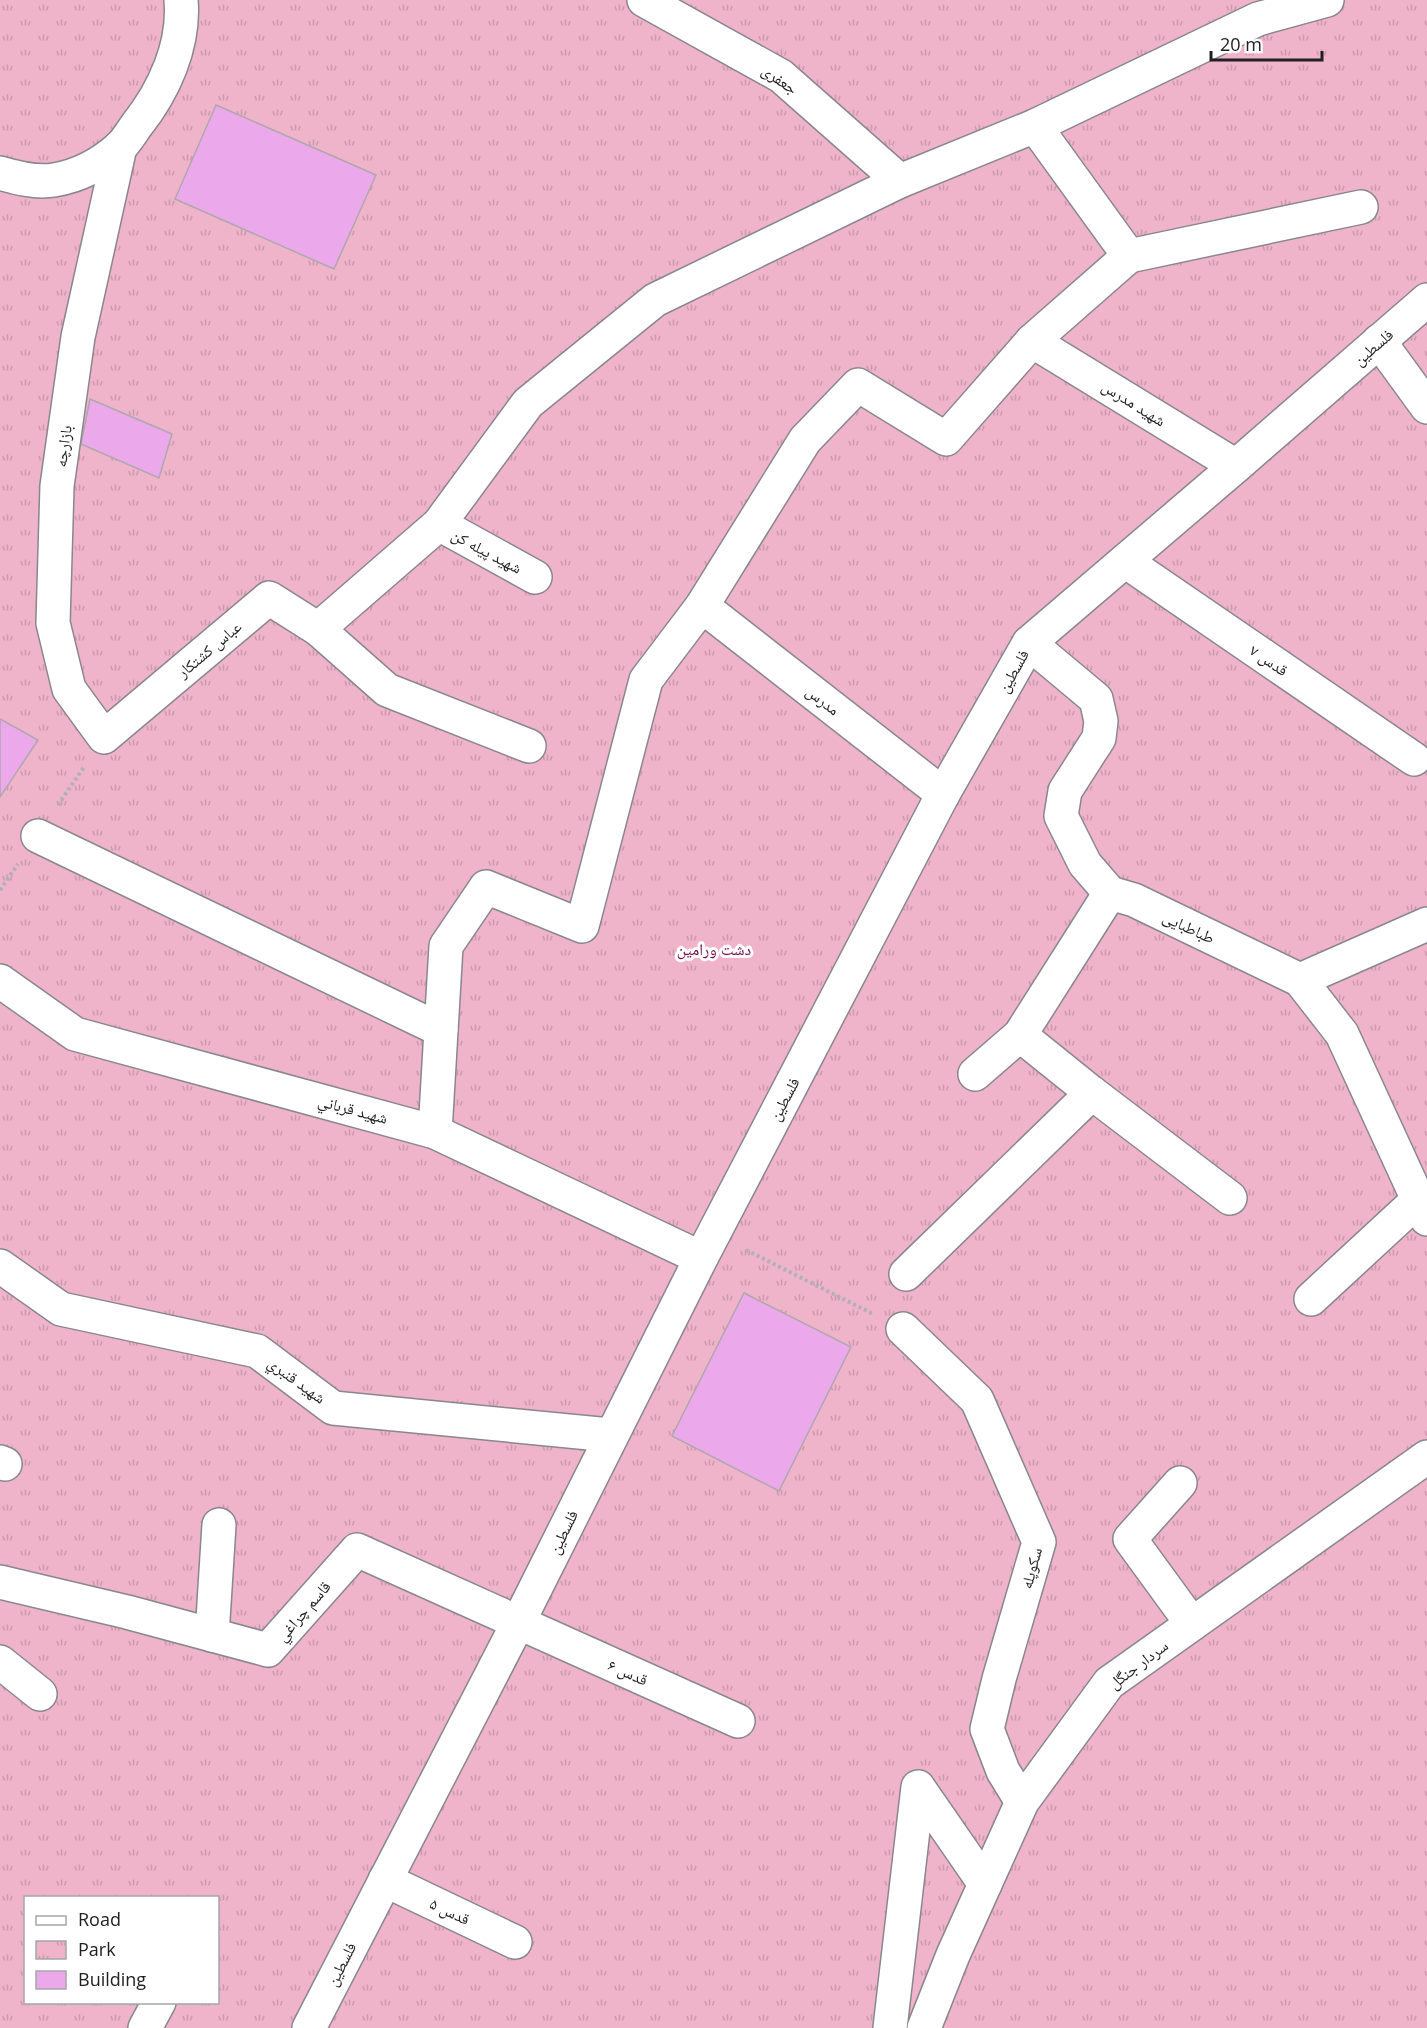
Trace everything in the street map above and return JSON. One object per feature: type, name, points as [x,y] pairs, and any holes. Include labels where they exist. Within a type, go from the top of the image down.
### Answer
[{"type":"street","points":[[0,173],[24,180],[53,180],[88,169],[120,147],[152,106],[172,63],[182,17],[181,0]]},
{"type":"street","name":"جعفری","points":[[644,0],[781,76],[900,181]]},
{"type":"street","points":[[529,746],[387,690],[318,628],[439,525],[528,403],[655,300],[900,181],[1035,126],[1254,10],[1327,0]]},
{"type":"street","points":[[1035,126],[1129,256]]},
{"type":"street","name":"بازارچه","points":[[104,737],[69,689],[53,623],[57,486],[78,337],[120,147]]},
{"type":"street","points":[[435,1132],[446,946],[486,887],[582,926],[646,680],[702,606],[805,440],[858,385],[946,439],[1032,341],[1129,256],[1361,207]]},
{"type":"street","name":"فلسطین","points":[[309,2028],[518,1623],[610,1435],[701,1258],[943,794],[1029,643],[1427,300]]},
{"type":"street","name":"شهيد مدرس","points":[[1032,341],[1236,466]]},
{"type":"street","points":[[1379,341],[1427,407]]},
{"type":"street","name":"شهيد پيله كن","points":[[439,525],[535,577]]},
{"type":"street","name":"قدس ۷","points":[[1125,561],[1414,759]]},
{"type":"street","name":"عباس كشتكار","points":[[104,737],[269,598],[318,628]]},
{"type":"street","name":"مدرس","points":[[702,606],[943,794]]},
{"type":"street","points":[[975,1074],[1020,1035],[1110,893],[1085,864],[1061,816],[1065,791],[1100,738],[1101,721],[1096,699],[1029,643]]},
{"type":"street","points":[[38,836],[441,1030]]},
{"type":"street","name":"طباطبایی","points":[[1110,893],[1134,900],[1300,980],[1342,1034],[1423,1209]]},
{"type":"street","points":[[1300,980],[1427,924]]},
{"type":"street","name":"شهيد قرباني","points":[[0,981],[75,1034],[435,1132],[701,1258]]},
{"type":"street","points":[[1020,1035],[1230,1198]]},
{"type":"street","points":[[906,1274],[1092,1093]]},
{"type":"street","points":[[1311,1299],[1423,1209]]},
{"type":"street","name":"شهيد قنبري","points":[[0,1266],[61,1309],[257,1351],[333,1408],[610,1435]]},
{"type":"street","name":"سکوپله","points":[[903,1329],[977,1400],[1039,1542],[999,1678],[987,1729],[1003,1771],[1022,1802]]},
{"type":"street","name":"سردار جنگل","points":[[924,2028],[1022,1802],[1109,1683],[1427,1457]]},
{"type":"street","points":[[1180,1483],[1130,1539],[1191,1624]]},
{"type":"street","points":[[212,1635],[219,1525]]},
{"type":"street","name":"قاسم چراغي","points":[[0,1582],[127,1612],[268,1650],[357,1550],[518,1623]]},
{"type":"street","name":"قدس ۶","points":[[518,1623],[738,1721]]},
{"type":"street","points":[[0,1662],[40,1694]]},
{"type":"street","points":[[890,2028],[918,1787],[985,1884]]},
{"type":"street","name":"قدس ۵","points":[[385,1880],[515,1942]]},
{"type":"street","points":[[145,2028],[158,2004]]},
{"type":"path","points":[[740,1247],[903,1329]]},
{"type":"green space","name":"دشت ورامین","points":[[0,0],[1427,0],[1427,2028],[0,2028]]},
{"type":"building","points":[[216,105],[376,175],[334,269],[175,199]]},
{"type":"building","points":[[90,399],[172,434],[159,478],[81,444]]},
{"type":"building","points":[[0,719],[38,740],[0,797]]},
{"type":"building","points":[[744,1293],[851,1347],[779,1491],[672,1436]]}]
